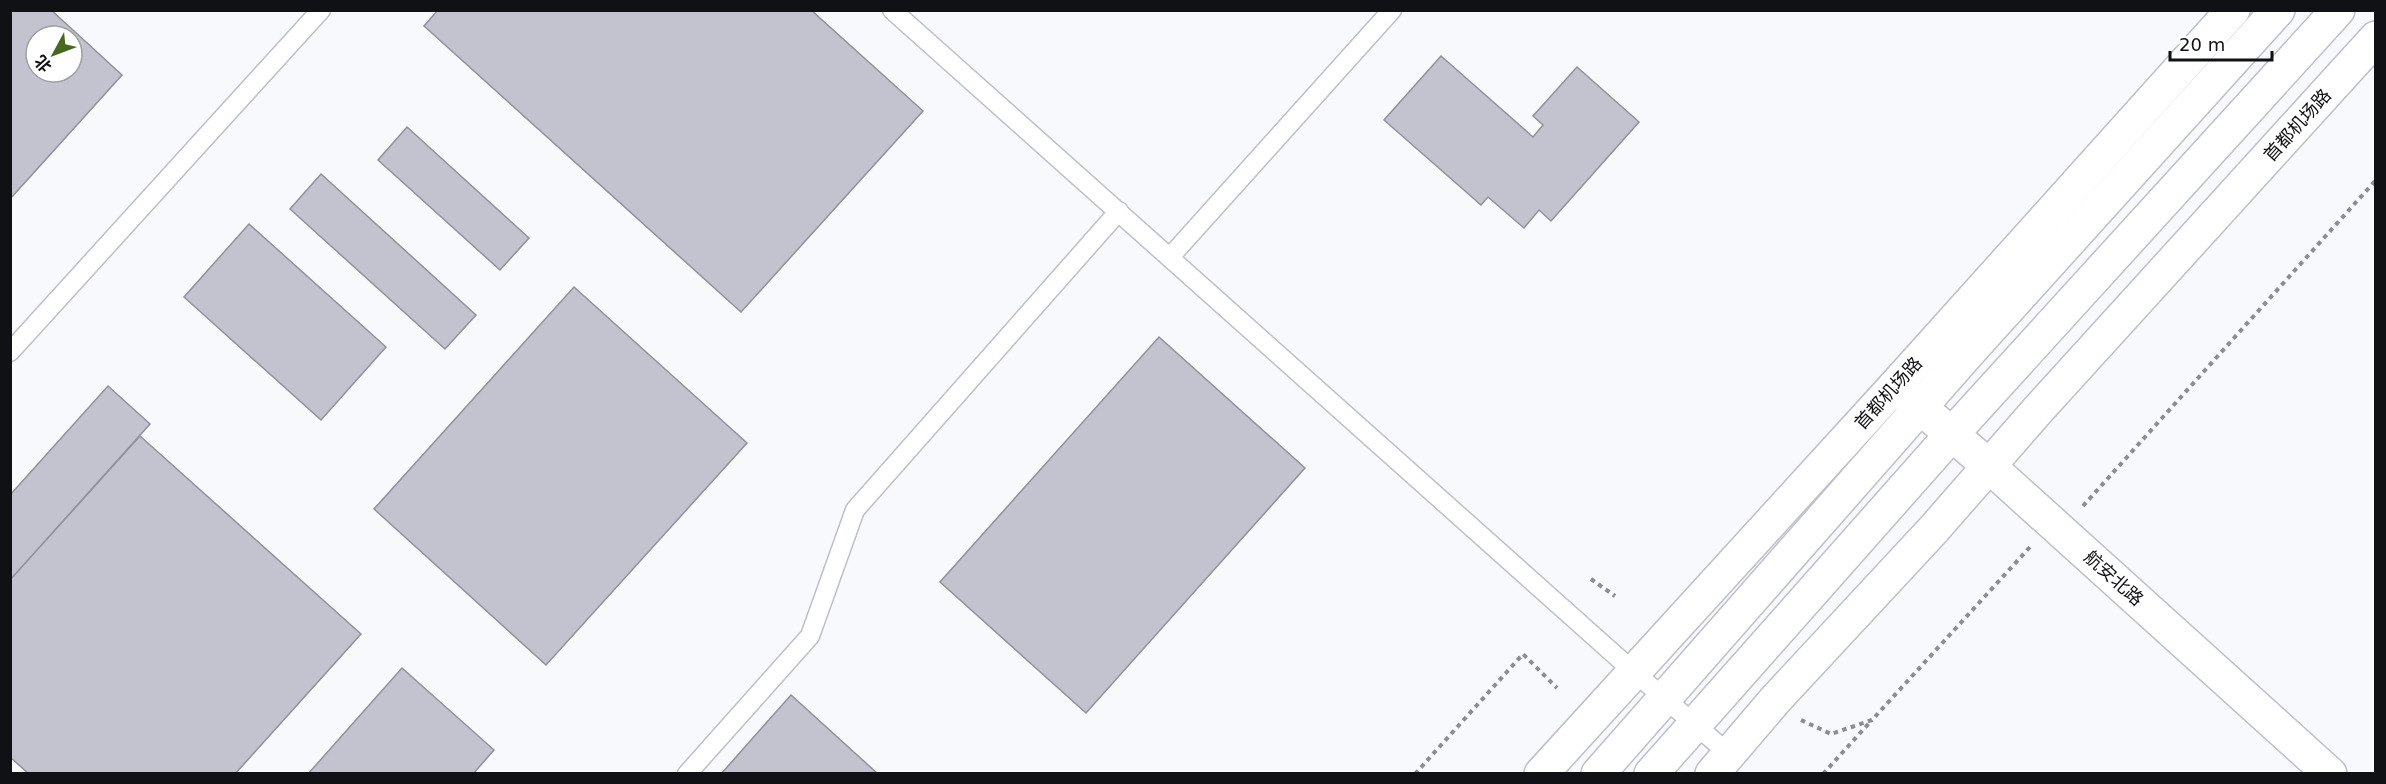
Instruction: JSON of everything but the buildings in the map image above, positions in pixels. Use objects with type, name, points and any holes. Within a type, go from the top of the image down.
[{"type":"street","name":"首都机场路","points":[[1541,774],[1895,386],[2233,10]]},
{"type":"street","name":"首都机场路","points":[[1598,774],[1921,406],[2278,10]]},
{"type":"street","points":[[1651,774],[1953,434],[2338,10]]},
{"type":"street","name":"首都机场路","points":[[1721,764],[1776,699],[1934,529],[2376,38]]},
{"type":"street","name":"航安北路","points":[[1895,386],[1989,466],[2330,774]]},
{"type":"lane","points":[[10,352],[321,10]]},
{"type":"lane","points":[[892,10],[1664,699],[1695,724],[1721,764]]},
{"type":"lane","points":[[1170,257],[1392,10]]},
{"type":"lane","points":[[687,774],[810,636],[855,510],[1119,212]]},
{"type":"path","points":[[1823,774],[2069,505],[2081,509],[2376,180]]},
{"type":"path","points":[[1591,579],[1615,596]]},
{"type":"path","points":[[1415,774],[1523,654],[1557,688]]},
{"type":"path","points":[[1795,718],[1831,734],[1872,720]]}]
